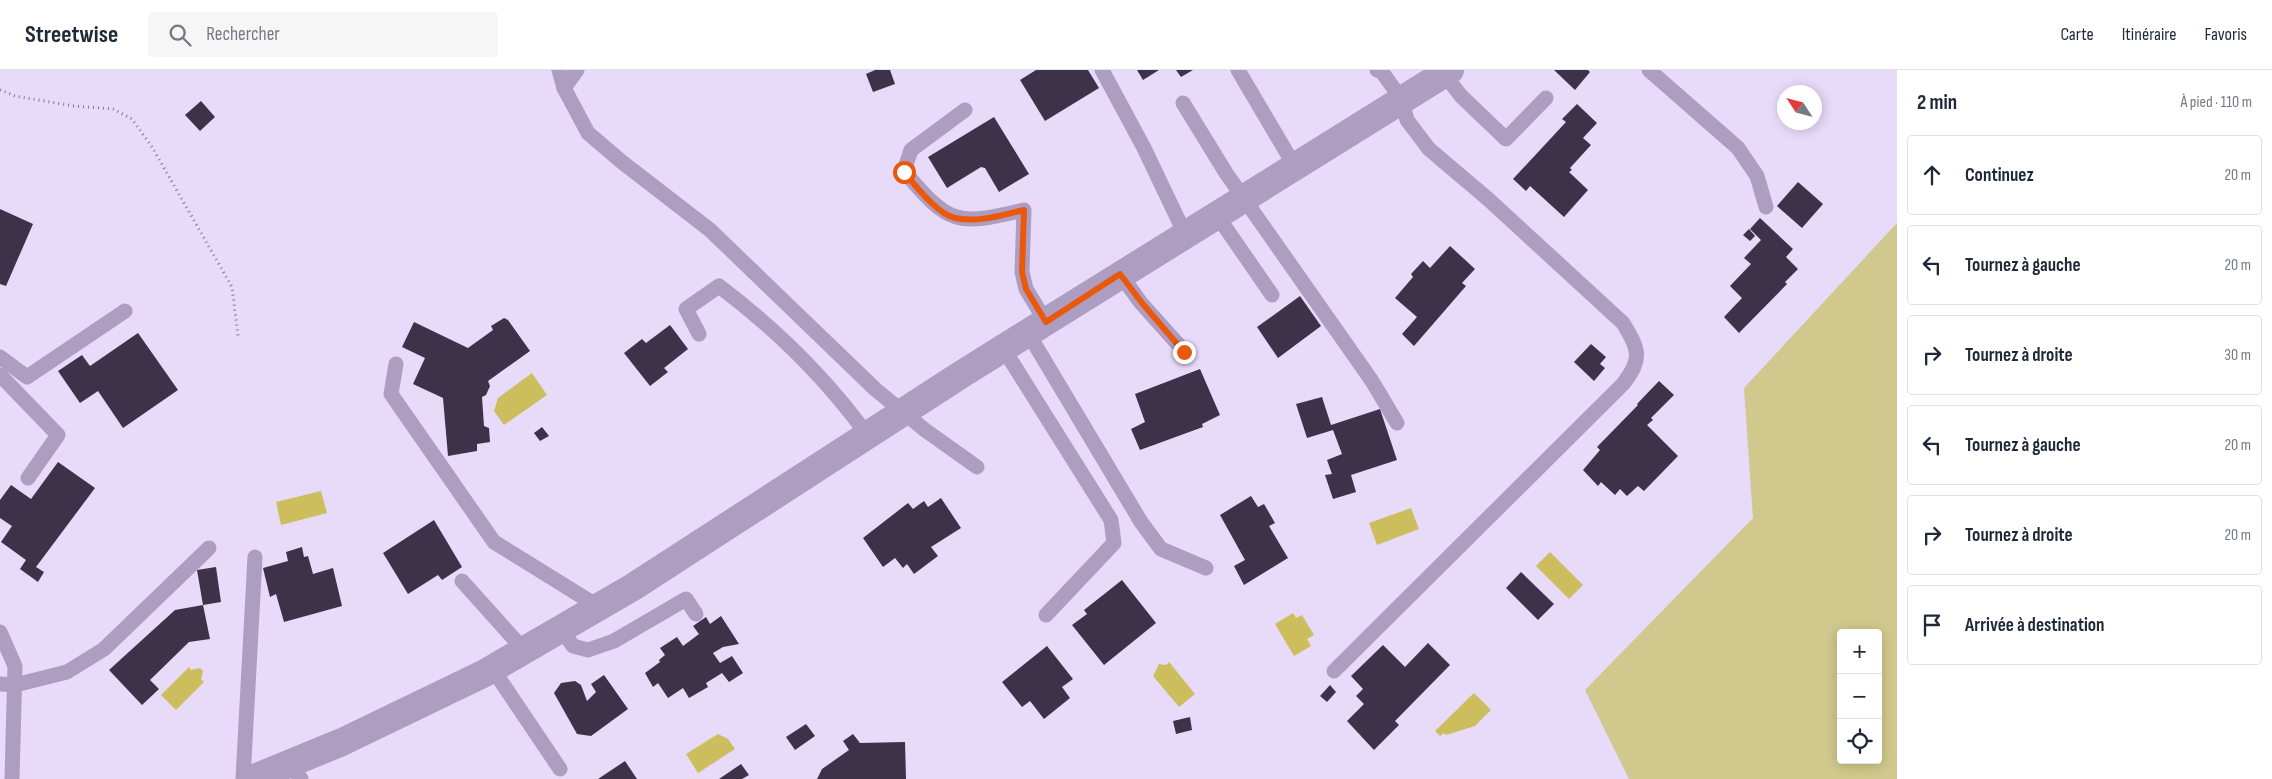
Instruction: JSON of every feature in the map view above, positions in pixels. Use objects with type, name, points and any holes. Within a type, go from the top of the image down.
[{"type":"street","points":[[252,779],[296,771],[342,742],[492,668],[633,587],[1003,348],[1294,165],[1447,72]]},
{"type":"lane","points":[[559,70],[564,88],[588,133],[622,162],[710,230],[855,371],[903,412],[978,466]]},
{"type":"lane","points":[[564,88],[577,70]]},
{"type":"lane","points":[[1102,70],[1144,148],[1186,234]]},
{"type":"lane","points":[[1238,70],[1294,165]]},
{"type":"lane","points":[[1649,70],[1738,148],[1757,176],[1766,207]]},
{"type":"lane","points":[[1334,671],[1623,384],[1636,367],[1636,344],[1623,323],[1488,199],[1429,149],[1407,120],[1402,100],[1380,71]]},
{"type":"lane","points":[[1447,72],[1461,96],[1506,139],[1546,98]]},
{"type":"lane","points":[[1183,103],[1226,173],[1245,196],[1372,380],[1397,423]]},
{"type":"lane","points":[[965,110],[911,150],[904,172],[928,200],[953,218],[984,219],[1024,210],[1022,272],[1037,327],[1141,522],[1161,549],[1206,568]]},
{"type":"lane","points":[[1216,214],[1272,294]]},
{"type":"lane","points":[[1120,274],[1184,352]]},
{"type":"lane","points":[[700,334],[686,310],[719,286],[750,310],[794,350],[841,399],[868,436]]},
{"type":"lane","points":[[0,357],[27,376],[124,311]]},
{"type":"lane","points":[[1003,348],[1111,520],[1114,543],[1046,615]]},
{"type":"lane","points":[[396,364],[391,394],[494,542],[599,607]]},
{"type":"lane","points":[[0,375],[58,435],[28,478]]},
{"type":"lane","points":[[8,685],[67,672],[104,648],[209,548]]},
{"type":"lane","points":[[243,779],[255,558]]},
{"type":"lane","points":[[462,581],[524,650]]},
{"type":"lane","points":[[561,629],[573,646],[588,650],[614,641],[686,599],[696,614]]},
{"type":"lane","points":[[0,632],[5,638],[15,666],[8,685],[12,779]]},
{"type":"lane","points":[[492,668],[560,769]]},
{"type":"path","points":[[0,90],[25,98],[113,109],[132,118],[152,146],[232,287],[238,336]]},
{"type":"shaded area","points":[[1897,223],[1897,779],[1629,779],[1585,690],[1753,518],[1744,388]]},
{"type":"shaded area","points":[[532,373],[547,395],[504,425],[494,411],[498,398]]},
{"type":"shaded area","points":[[321,491],[327,513],[281,525],[276,502]]},
{"type":"shaded area","points":[[1411,508],[1419,529],[1377,545],[1369,523]]},
{"type":"shaded area","points":[[1550,552],[1583,585],[1569,599],[1536,566]]},
{"type":"shaded area","points":[[1293,613],[1296,618],[1302,615],[1314,635],[1307,639],[1311,646],[1294,656],[1275,624]]},
{"type":"shaded area","points":[[1169,662],[1195,694],[1179,707],[1153,676],[1159,664],[1166,665]]},
{"type":"shaded area","points":[[189,667],[191,670],[200,668],[203,671],[201,679],[204,682],[176,710],[161,695]]},
{"type":"shaded area","points":[[1474,693],[1491,710],[1475,726],[1446,735],[1444,733],[1440,736],[1435,731]]},
{"type":"shaded area","points":[[718,734],[728,739],[735,749],[698,773],[686,754]]},
{"type":"building","points":[[875,70],[890,70],[895,84],[873,92],[866,74]]},
{"type":"building","points":[[1036,70],[1088,70],[1099,88],[1045,121],[1020,80]]},
{"type":"building","points":[[1137,70],[1159,70],[1143,80]]},
{"type":"building","points":[[1176,70],[1193,70],[1181,77]]},
{"type":"building","points":[[1554,70],[1588,70],[1590,72],[1575,90]]},
{"type":"building","points":[[201,101],[215,117],[200,131],[185,115]]},
{"type":"building","points":[[1577,104],[1597,123],[1583,138],[1591,145],[1570,168],[1572,170],[1569,172],[1588,190],[1564,217],[1530,186],[1526,191],[1513,179],[1566,122],[1562,119]]},
{"type":"building","points":[[994,117],[1029,174],[999,192],[985,168],[981,167],[947,188],[928,157]]},
{"type":"building","points":[[1798,182],[1823,204],[1802,228],[1777,206]]},
{"type":"building","points":[[0,209],[33,224],[6,286],[0,284]]},
{"type":"building","points":[[1760,218],[1793,249],[1786,257],[1798,269],[1785,282],[1787,284],[1739,333],[1724,317],[1742,298],[1730,286],[1751,264],[1744,258],[1761,240],[1750,229]]},
{"type":"building","points":[[1749,229],[1755,236],[1750,241],[1743,235]]},
{"type":"building","points":[[1450,246],[1475,269],[1462,283],[1466,286],[1414,346],[1402,334],[1417,317],[1395,298],[1413,277],[1411,274],[1423,261],[1430,268]]},
{"type":"building","points":[[1300,296],[1321,326],[1278,358],[1257,327]]},
{"type":"building","points":[[504,318],[508,320],[530,351],[488,381],[490,386],[486,395],[482,397],[484,426],[489,428],[490,442],[477,444],[477,451],[448,456],[443,398],[413,384],[425,358],[402,347],[414,322],[468,348],[493,330],[491,326]]},
{"type":"building","points":[[670,325],[688,349],[664,368],[668,372],[650,386],[624,353],[642,339],[646,343]]},
{"type":"building","points":[[138,333],[178,390],[123,428],[98,391],[80,403],[58,371],[82,355],[90,366]]},
{"type":"building","points":[[1591,344],[1606,357],[1600,364],[1605,368],[1594,381],[1574,362]]},
{"type":"building","points":[[1200,369],[1220,415],[1202,424],[1203,427],[1140,450],[1131,429],[1145,422],[1135,394]]},
{"type":"building","points":[[1659,381],[1674,395],[1651,418],[1653,420],[1647,425],[1678,456],[1644,491],[1638,486],[1627,496],[1620,489],[1615,495],[1601,482],[1598,486],[1583,470],[1600,450],[1597,447]]},
{"type":"building","points":[[1322,397],[1331,425],[1380,409],[1397,460],[1351,475],[1356,492],[1333,499],[1325,475],[1332,474],[1327,460],[1342,454],[1333,430],[1307,438],[1296,404]]},
{"type":"building","points":[[542,427],[549,436],[540,441],[534,433]]},
{"type":"building","points":[[58,462],[95,488],[36,567],[44,572],[38,582],[20,569],[26,560],[1,542],[12,526],[0,518],[0,500],[11,485],[31,499]]},
{"type":"building","points":[[1251,496],[1258,507],[1264,504],[1275,523],[1269,526],[1288,558],[1244,585],[1234,566],[1245,560],[1220,515]]},
{"type":"building","points":[[941,498],[961,528],[931,547],[938,556],[914,574],[907,564],[903,568],[895,558],[883,567],[863,538],[908,503],[913,509],[924,501],[928,507]]},
{"type":"building","points":[[434,520],[462,567],[442,580],[438,575],[408,594],[383,553]]},
{"type":"building","points":[[302,547],[304,557],[308,556],[313,574],[333,568],[342,606],[284,622],[276,594],[270,597],[263,568],[288,561],[286,552]]},
{"type":"building","points":[[216,567],[221,602],[203,605],[197,570]]},
{"type":"building","points":[[1521,572],[1554,604],[1538,620],[1506,588]]},
{"type":"building","points":[[1122,580],[1156,623],[1104,665],[1072,625],[1087,614],[1084,610]]},
{"type":"building","points":[[203,605],[210,639],[189,642],[150,680],[159,689],[142,705],[109,670],[175,610]]},
{"type":"building","points":[[721,616],[739,644],[723,647],[713,653],[720,663],[732,656],[743,673],[729,682],[722,673],[706,683],[708,687],[689,698],[683,688],[668,698],[658,683],[653,687],[645,673],[660,662],[659,660],[665,655],[660,648],[677,637],[683,646],[699,634],[693,626],[706,617],[710,624]]},
{"type":"building","points":[[1428,643],[1450,665],[1395,721],[1399,725],[1374,750],[1347,721],[1364,704],[1356,696],[1363,689],[1351,676],[1383,645],[1405,667]]},
{"type":"building","points":[[1047,646],[1073,679],[1062,687],[1070,698],[1044,719],[1030,701],[1022,707],[1002,682]]},
{"type":"building","points":[[604,675],[628,709],[591,736],[577,734],[554,693],[561,683],[575,681],[581,685],[587,701],[596,692],[591,684]]},
{"type":"building","points":[[1330,685],[1336,692],[1327,702],[1320,696]]},
{"type":"building","points":[[1190,717],[1192,730],[1176,734],[1173,721]]},
{"type":"building","points":[[806,724],[815,736],[795,750],[786,737]]},
{"type":"building","points":[[853,734],[860,743],[905,742],[906,779],[817,779],[822,769],[849,750],[843,741]]},
{"type":"building","points":[[625,761],[637,779],[598,779]]},
{"type":"building","points":[[741,764],[749,775],[742,779],[719,779]]},
{"type":"route","points":[[904,172],[928,200],[953,218],[984,219],[1024,210],[1022,272],[1026,289],[1046,322],[1120,274],[1184,352]]}]
